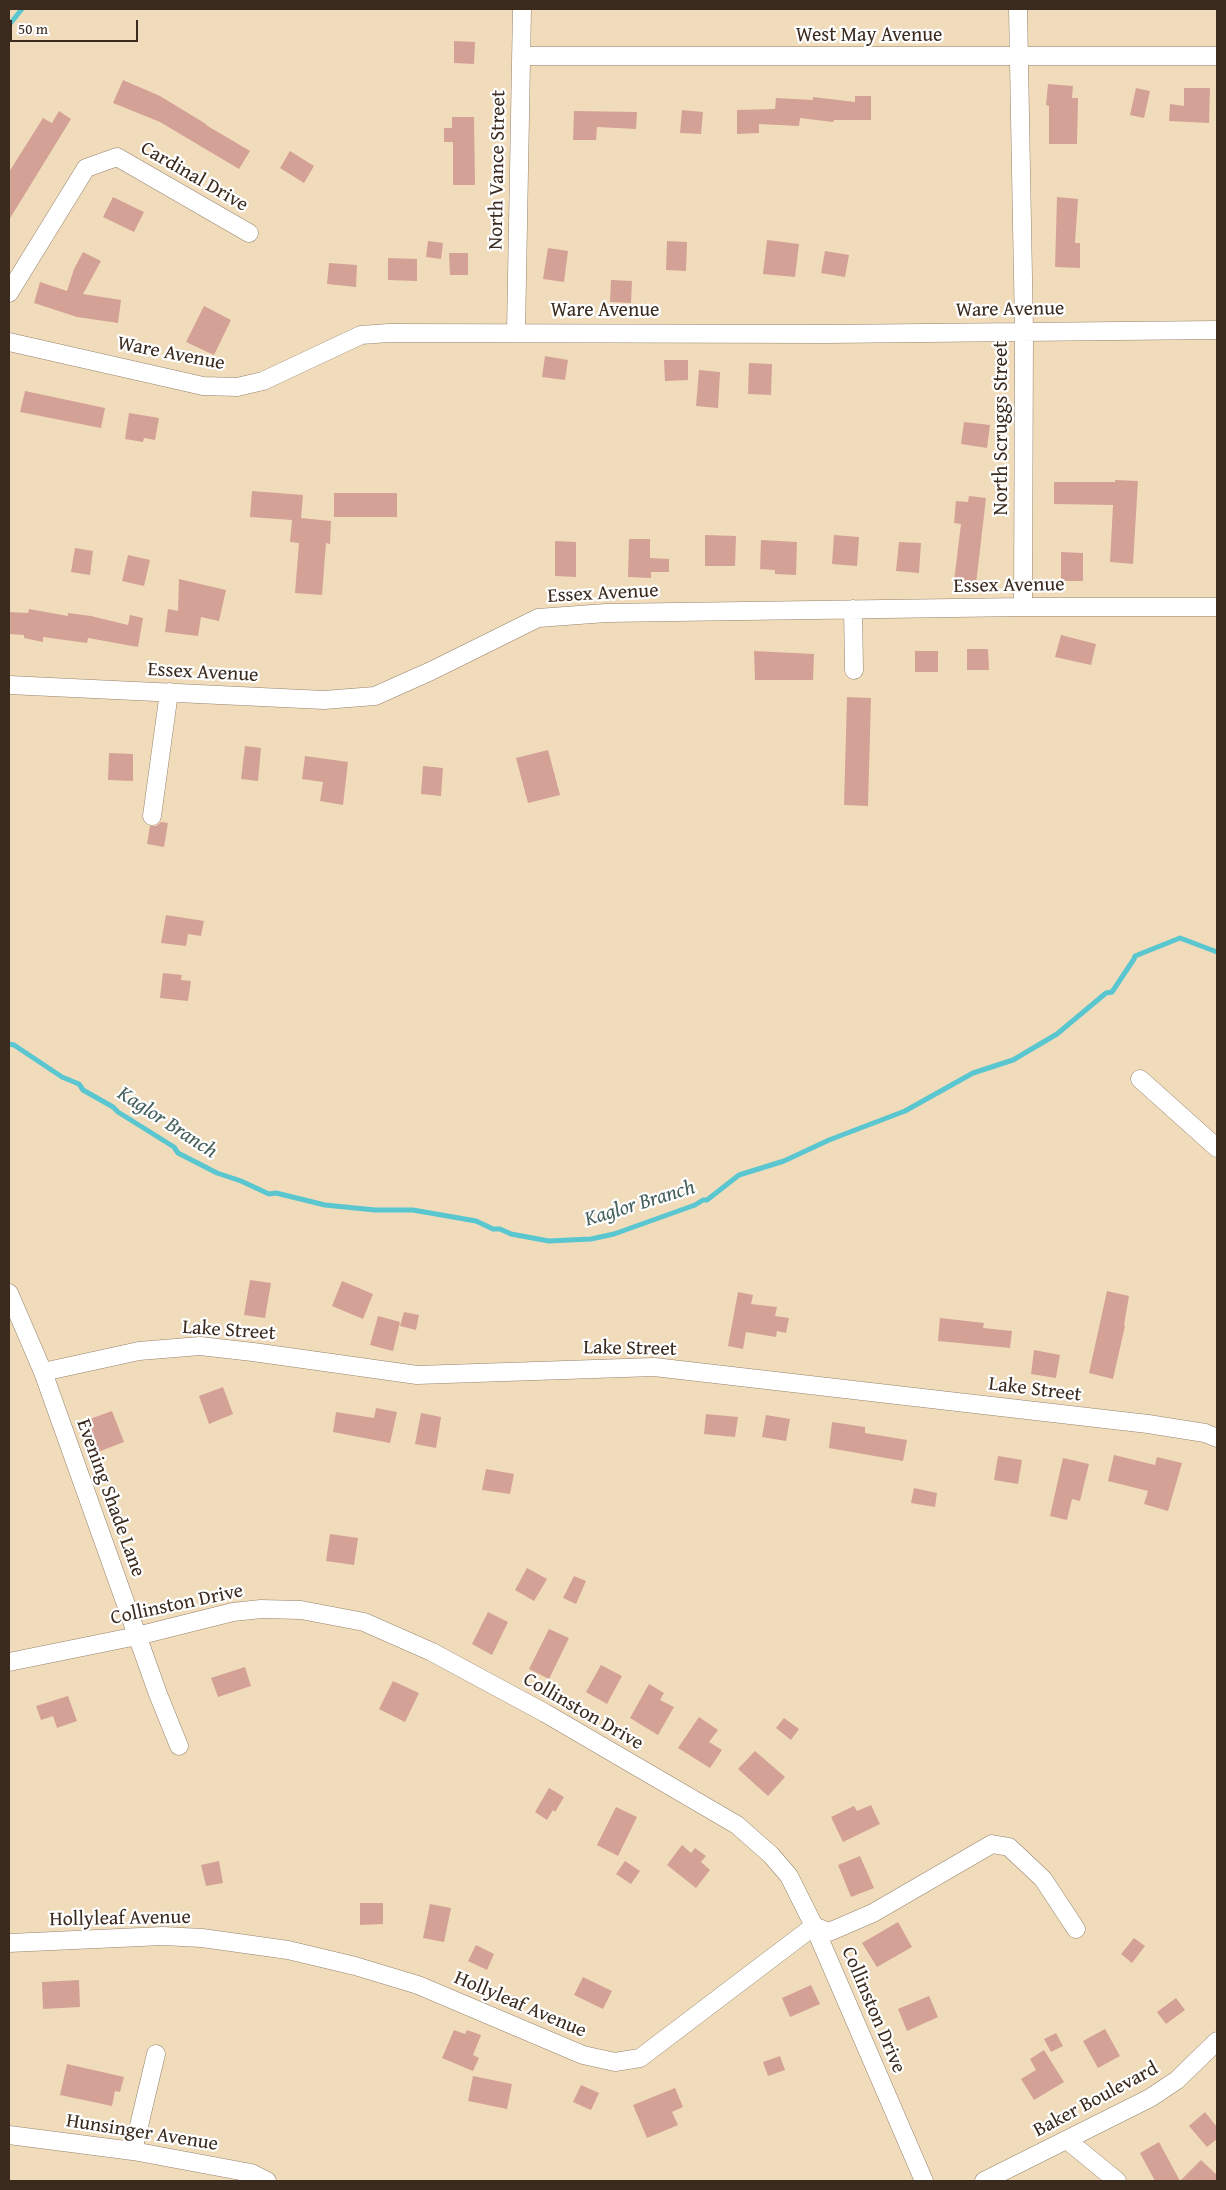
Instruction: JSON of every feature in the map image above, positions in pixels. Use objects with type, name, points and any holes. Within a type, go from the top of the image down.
[{"type":"street","name":"North Vance Street","points":[[516,332],[522,9]]},
{"type":"street","name":"North Scruggs Street","points":[[1018,9],[1024,331],[1023,607]]},
{"type":"street","name":"West May Avenue","points":[[521,56],[1217,56]]},
{"type":"street","name":"Cardinal Drive","points":[[9,293],[86,168],[117,157],[249,233]]},
{"type":"street","name":"Ware Avenue","points":[[9,342],[204,386],[237,387],[264,381],[361,335],[390,333],[826,334],[1217,330]]},
{"type":"street","name":"Essex Avenue","points":[[9,686],[324,700],[375,696],[431,671],[538,618],[606,613],[1217,606]]},
{"type":"street","points":[[853,609],[854,670]]},
{"type":"street","points":[[152,816],[169,692]]},
{"type":"street","points":[[1140,1079],[1217,1148]]},
{"type":"street","name":"Evening Shade Lane","points":[[9,1293],[43,1372],[137,1636],[179,1746]]},
{"type":"street","name":"Lake Street","points":[[43,1372],[139,1351],[200,1346],[418,1376],[654,1367],[1148,1424],[1205,1433],[1217,1438]]},
{"type":"street","name":"Collinston Drive","points":[[9,1662],[137,1636],[233,1612],[301,1610],[364,1622],[432,1652],[536,1708],[737,1825],[771,1855],[789,1876],[814,1926],[924,2181]]},
{"type":"street","points":[[814,1926],[829,1932],[873,1913],[992,1844],[1009,1847],[1043,1879],[1076,1929]]},
{"type":"street","name":"Hollyleaf Avenue","points":[[9,1943],[163,1936],[202,1938],[288,1950],[355,1966],[418,1985],[582,2055],[615,2062],[640,2058],[814,1926]]},
{"type":"street","name":"Baker Boulevard","points":[[984,2181],[1150,2098],[1177,2080],[1217,2041]]},
{"type":"street","points":[[133,2151],[156,2054]]},
{"type":"street","name":"Hunsinger Avenue","points":[[9,2135],[133,2151],[251,2173],[267,2181]]},
{"type":"street","points":[[1067,2140],[1117,2181]]},
{"type":"building","points":[[454,41],[475,42],[474,64],[454,63]]},
{"type":"building","points":[[123,80],[160,96],[250,151],[239,169],[160,122],[113,103]]},
{"type":"building","points":[[1048,84],[1073,86],[1072,98],[1078,98],[1077,144],[1049,144],[1049,106],[1046,105]]},
{"type":"building","points":[[1136,88],[1150,91],[1144,118],[1130,115]]},
{"type":"building","points":[[1184,88],[1210,88],[1209,123],[1169,121],[1170,104],[1184,106]]},
{"type":"building","points":[[855,96],[871,96],[871,120],[834,120],[833,122],[800,118],[799,126],[759,124],[759,133],[737,134],[737,110],[775,109],[776,98],[813,100],[813,97],[855,102]]},
{"type":"building","points":[[682,110],[703,112],[701,134],[680,133]]},
{"type":"building","points":[[59,111],[71,119],[9,220],[9,172],[43,118],[52,123]]},
{"type":"building","points":[[574,111],[637,112],[636,129],[597,127],[596,140],[573,140]]},
{"type":"building","points":[[452,117],[474,117],[475,185],[453,185],[453,142],[444,142],[444,128],[452,128]]},
{"type":"building","points":[[290,151],[314,166],[304,183],[280,168]]},
{"type":"building","points":[[113,197],[144,212],[134,232],[103,217]]},
{"type":"building","points":[[1057,197],[1078,199],[1075,243],[1080,243],[1080,268],[1055,267]]},
{"type":"building","points":[[767,240],[799,244],[795,277],[763,274]]},
{"type":"building","points":[[428,241],[443,243],[441,259],[426,257]]},
{"type":"building","points":[[667,241],[687,242],[686,271],[666,270]]},
{"type":"building","points":[[548,248],[568,251],[564,282],[543,279]]},
{"type":"building","points":[[825,251],[849,255],[845,277],[821,273]]},
{"type":"building","points":[[83,252],[101,261],[83,294],[121,300],[118,323],[77,317],[34,303],[40,282],[67,291],[74,269]]},
{"type":"building","points":[[449,253],[468,253],[468,275],[450,275]]},
{"type":"building","points":[[388,258],[417,259],[417,281],[388,280]]},
{"type":"building","points":[[329,263],[357,265],[356,287],[327,284]]},
{"type":"building","points":[[611,280],[632,281],[631,303],[610,302]]},
{"type":"building","points":[[204,306],[231,320],[214,355],[186,342]]},
{"type":"building","points":[[545,356],[568,360],[565,380],[542,377]]},
{"type":"building","points":[[664,360],[688,360],[688,380],[665,381]]},
{"type":"building","points":[[749,363],[772,364],[771,395],[748,394]]},
{"type":"building","points":[[699,370],[720,372],[718,408],[696,406]]},
{"type":"building","points":[[25,391],[105,408],[101,428],[20,412]]},
{"type":"building","points":[[129,413],[159,418],[155,440],[144,438],[143,442],[125,439]]},
{"type":"building","points":[[964,422],[990,425],[987,448],[961,444]]},
{"type":"building","points":[[1115,480],[1138,481],[1133,564],[1110,562],[1113,505],[1054,504],[1054,482],[1115,482]]},
{"type":"building","points":[[252,491],[303,495],[301,518],[331,521],[330,544],[326,543],[322,595],[295,593],[299,543],[290,542],[292,520],[250,517]]},
{"type":"building","points":[[334,493],[397,493],[397,517],[334,517]]},
{"type":"building","points":[[969,496],[986,498],[976,584],[954,581],[961,524],[954,523],[956,501],[968,502]]},
{"type":"building","points":[[705,535],[736,536],[735,566],[705,566]]},
{"type":"building","points":[[834,535],[859,537],[857,566],[832,564]]},
{"type":"building","points":[[629,539],[650,539],[650,558],[669,559],[669,572],[651,572],[651,578],[628,577]]},
{"type":"building","points":[[761,540],[797,542],[796,575],[775,574],[775,570],[760,569]]},
{"type":"building","points":[[555,541],[576,542],[576,577],[555,576]]},
{"type":"building","points":[[899,542],[921,543],[919,573],[896,571]]},
{"type":"building","points":[[75,548],[93,551],[90,575],[71,572]]},
{"type":"building","points":[[1061,552],[1083,553],[1083,581],[1061,581]]},
{"type":"building","points":[[128,555],[150,560],[144,586],[122,581]]},
{"type":"building","points":[[179,579],[226,590],[219,621],[201,617],[198,636],[165,632],[168,609],[178,611]]},
{"type":"building","points":[[29,609],[68,616],[68,613],[91,616],[128,625],[130,615],[143,618],[138,647],[88,638],[87,643],[43,637],[43,642],[24,638],[24,635],[9,634],[9,612],[28,613]]},
{"type":"building","points":[[1061,635],[1096,644],[1091,665],[1055,657]]},
{"type":"building","points":[[967,649],[988,649],[989,670],[967,670]]},
{"type":"building","points":[[754,651],[814,654],[813,680],[755,680]]},
{"type":"building","points":[[915,651],[938,651],[938,672],[915,672]]},
{"type":"building","points":[[847,697],[871,698],[868,806],[844,805]]},
{"type":"building","points":[[245,746],[261,748],[258,781],[241,779]]},
{"type":"building","points":[[548,750],[560,795],[528,803],[516,758]]},
{"type":"building","points":[[109,753],[133,754],[133,781],[108,780]]},
{"type":"building","points":[[305,756],[348,762],[343,805],[320,801],[323,782],[302,779]]},
{"type":"building","points":[[423,766],[443,768],[441,796],[421,794]]},
{"type":"building","points":[[161,822],[168,823],[164,847],[147,844],[150,826],[156,826]]},
{"type":"building","points":[[166,915],[204,921],[201,936],[188,934],[186,946],[161,943]]},
{"type":"building","points":[[163,973],[182,975],[181,980],[191,981],[188,1001],[160,998]]},
{"type":"building","points":[[250,1280],[271,1283],[265,1318],[244,1315]]},
{"type":"building","points":[[342,1281],[373,1294],[363,1319],[332,1306]]},
{"type":"building","points":[[1107,1291],[1129,1296],[1125,1326],[1113,1379],[1089,1373]]},
{"type":"building","points":[[738,1292],[753,1295],[751,1304],[777,1307],[775,1316],[789,1318],[786,1333],[777,1331],[776,1337],[746,1332],[743,1349],[728,1346]]},
{"type":"building","points":[[404,1312],[419,1315],[416,1330],[400,1326]]},
{"type":"building","points":[[378,1316],[400,1322],[393,1351],[370,1345]]},
{"type":"building","points":[[940,1318],[984,1323],[983,1328],[1012,1331],[1010,1348],[938,1341]]},
{"type":"building","points":[[1034,1350],[1060,1355],[1056,1378],[1031,1374]]},
{"type":"building","points":[[223,1387],[233,1414],[209,1424],[199,1396]]},
{"type":"building","points":[[376,1408],[397,1412],[390,1443],[333,1432],[336,1412],[374,1418]]},
{"type":"building","points":[[112,1411],[124,1442],[98,1452],[87,1420]]},
{"type":"building","points":[[421,1413],[441,1417],[436,1448],[415,1444]]},
{"type":"building","points":[[706,1414],[738,1417],[735,1437],[704,1434]]},
{"type":"building","points":[[766,1415],[790,1419],[786,1441],[762,1437]]},
{"type":"building","points":[[832,1422],[865,1427],[865,1433],[907,1440],[903,1461],[829,1448]]},
{"type":"building","points":[[1114,1455],[1155,1465],[1157,1457],[1182,1463],[1168,1511],[1144,1504],[1148,1491],[1108,1481]]},
{"type":"building","points":[[998,1456],[1022,1460],[1018,1484],[994,1480]]},
{"type":"building","points":[[1063,1458],[1089,1464],[1080,1501],[1072,1499],[1067,1520],[1050,1516]]},
{"type":"building","points":[[486,1469],[514,1474],[510,1494],[482,1490]]},
{"type":"building","points":[[914,1488],[937,1493],[935,1507],[911,1503]]},
{"type":"building","points":[[330,1534],[358,1538],[354,1565],[326,1561]]},
{"type":"building","points":[[527,1568],[547,1579],[534,1601],[515,1590]]},
{"type":"building","points":[[574,1576],[586,1581],[576,1604],[563,1598]]},
{"type":"building","points":[[488,1612],[508,1622],[492,1655],[472,1644]]},
{"type":"building","points":[[549,1629],[569,1638],[549,1679],[529,1669]]},
{"type":"building","points":[[601,1665],[622,1676],[607,1704],[586,1692]]},
{"type":"building","points":[[245,1667],[251,1686],[218,1697],[211,1678]]},
{"type":"building","points":[[393,1681],[419,1693],[405,1722],[379,1709]]},
{"type":"building","points":[[649,1684],[664,1693],[660,1700],[674,1707],[658,1735],[630,1718]]},
{"type":"building","points":[[68,1696],[77,1721],[57,1728],[53,1716],[41,1720],[36,1706]]},
{"type":"building","points":[[699,1717],[718,1730],[709,1742],[722,1750],[710,1768],[678,1748]]},
{"type":"building","points":[[784,1718],[799,1729],[791,1740],[776,1728]]},
{"type":"building","points":[[755,1751],[785,1777],[768,1796],[738,1769]]},
{"type":"building","points":[[549,1788],[564,1797],[555,1812],[553,1810],[547,1820],[535,1812]]},
{"type":"building","points":[[871,1805],[880,1824],[843,1842],[831,1817],[854,1806],[857,1811]]},
{"type":"building","points":[[616,1807],[637,1817],[618,1856],[597,1845]]},
{"type":"building","points":[[682,1845],[691,1853],[695,1848],[706,1856],[701,1862],[710,1870],[696,1888],[667,1865]]},
{"type":"building","points":[[860,1856],[874,1888],[851,1897],[838,1865]]},
{"type":"building","points":[[219,1861],[223,1883],[206,1886],[201,1865]]},
{"type":"building","points":[[625,1861],[640,1871],[631,1884],[616,1874]]},
{"type":"building","points":[[360,1903],[383,1903],[383,1924],[360,1925]]},
{"type":"building","points":[[430,1904],[451,1908],[444,1942],[423,1938]]},
{"type":"building","points":[[898,1922],[912,1947],[877,1967],[862,1943]]},
{"type":"building","points":[[1134,1938],[1145,1946],[1132,1963],[1121,1954]]},
{"type":"building","points":[[476,1945],[494,1954],[487,1970],[468,1961]]},
{"type":"building","points":[[583,1977],[612,1991],[603,2009],[574,1995]]},
{"type":"building","points":[[79,1980],[80,2007],[43,2009],[42,1982]]},
{"type":"building","points":[[811,1985],[820,2004],[790,2017],[782,1998]]},
{"type":"building","points":[[929,1996],[938,2017],[907,2031],[898,2009]]},
{"type":"building","points":[[1176,1998],[1185,2010],[1166,2024],[1157,2012]]},
{"type":"building","points":[[1105,2029],[1120,2056],[1098,2068],[1083,2041]]},
{"type":"building","points":[[454,2030],[465,2034],[467,2030],[481,2035],[473,2055],[479,2058],[473,2071],[442,2058]]},
{"type":"building","points":[[1056,2033],[1063,2046],[1051,2052],[1044,2039]]},
{"type":"building","points":[[1044,2050],[1064,2082],[1034,2100],[1021,2079],[1036,2070],[1030,2059]]},
{"type":"building","points":[[780,2056],[785,2070],[768,2076],[763,2062]]},
{"type":"building","points":[[67,2064],[124,2077],[120,2092],[115,2091],[112,2106],[60,2095]]},
{"type":"building","points":[[473,2076],[512,2084],[507,2109],[468,2101]]},
{"type":"building","points":[[581,2085],[599,2093],[591,2110],[573,2102]]},
{"type":"building","points":[[675,2088],[683,2107],[672,2112],[678,2125],[647,2138],[633,2105]]},
{"type":"building","points":[[1205,2112],[1217,2127],[1217,2139],[1207,2147],[1189,2126]]},
{"type":"building","points":[[1159,2142],[1180,2181],[1155,2181],[1140,2153]]},
{"type":"building","points":[[1201,2160],[1217,2175],[1217,2181],[1180,2181]]},
{"type":"waterway","points":[[9,25],[22,9]]},
{"type":"waterway","name":"Kaglor Branch","points":[[9,1044],[14,1045],[62,1077],[79,1084],[83,1090],[113,1107],[174,1147],[178,1153],[217,1173],[241,1181],[269,1194],[276,1193],[325,1205],[375,1210],[413,1210],[476,1221],[493,1229],[500,1229],[511,1234],[549,1241],[591,1239],[614,1234],[707,1200],[739,1175],[784,1161],[829,1140],[905,1111],[973,1073],[1013,1060],[1057,1034],[1106,993],[1112,992],[1135,956],[1180,938],[1217,952]]}]
